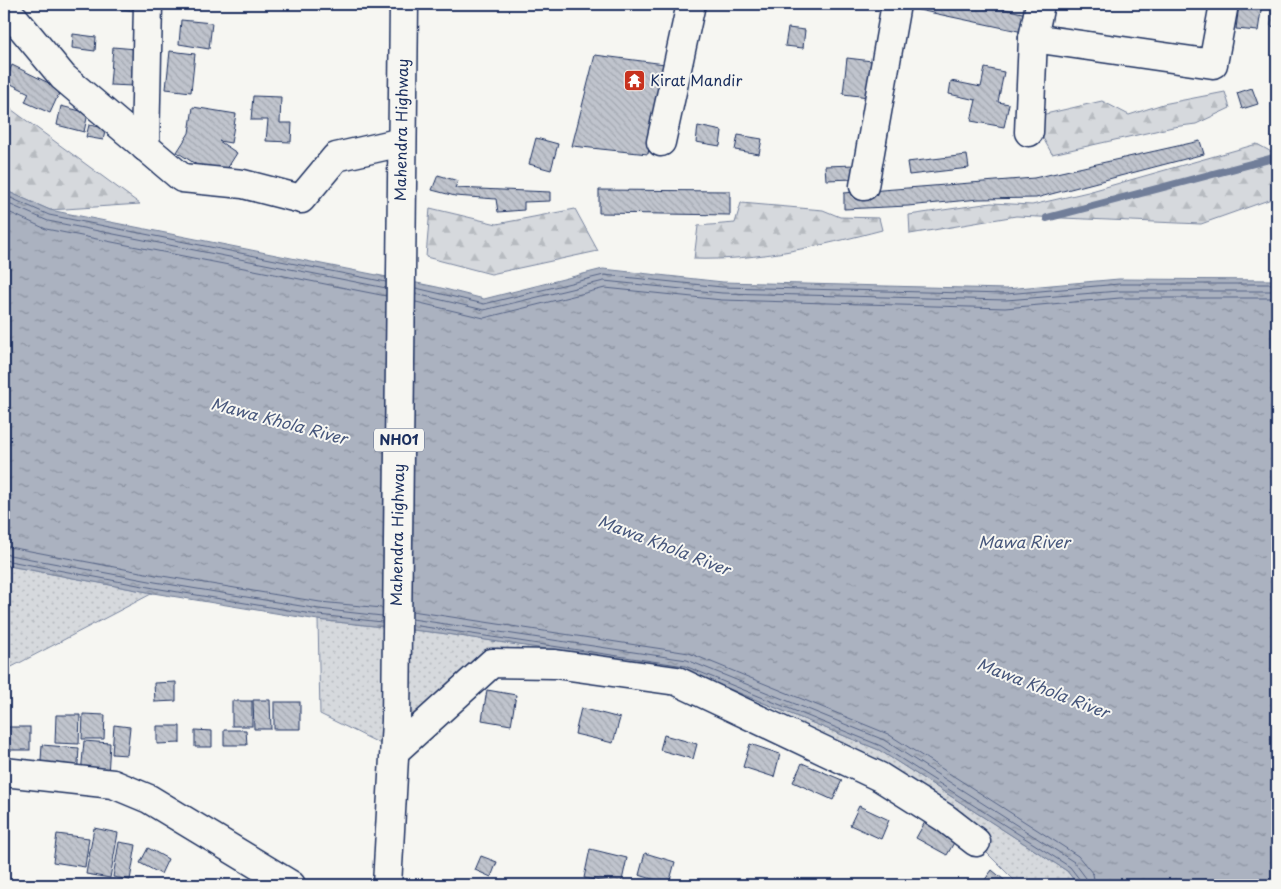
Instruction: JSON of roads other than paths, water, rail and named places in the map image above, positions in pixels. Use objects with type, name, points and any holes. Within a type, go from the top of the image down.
[{"type":"main road","points":[[145,147],[148,4]]},
{"type":"main road","name":"Mahendra Highway","points":[[387,885],[396,721],[404,4]]},
{"type":"main road","points":[[661,142],[691,4]]},
{"type":"main road","points":[[864,186],[896,4]]},
{"type":"main road","points":[[1029,132],[1033,38],[1040,4]]},
{"type":"main road","points":[[1033,38],[1213,64],[1224,4]]},
{"type":"main road","points":[[4,13],[14,18],[63,77],[182,178],[243,184],[301,199],[336,157],[402,150]]},
{"type":"main road","points":[[395,751],[492,663],[555,664],[678,681],[880,777],[944,818],[976,842]]},
{"type":"main road","points":[[4,772],[113,784],[149,799],[291,885]]},
{"type":"water","name":"Mawa River","points":[[4,190],[50,210],[437,287],[484,299],[603,269],[723,282],[1006,289],[1119,279],[1277,280],[1277,885],[1078,885],[1067,871],[879,750],[683,670],[440,633],[318,620],[153,593],[4,565]]},
{"type":"waterway","points":[[1047,218],[1277,157]]},
{"type":"place","name":"Kirat Mandir","points":[[634,81]]},
{"type":"water label","name":"Mawa Khola River","points":[[279,421]]},
{"type":"water label","name":"Mawa Khola River","points":[[664,545]]},
{"type":"water label","name":"Mawa Khola River","points":[[1043,688]]}]
